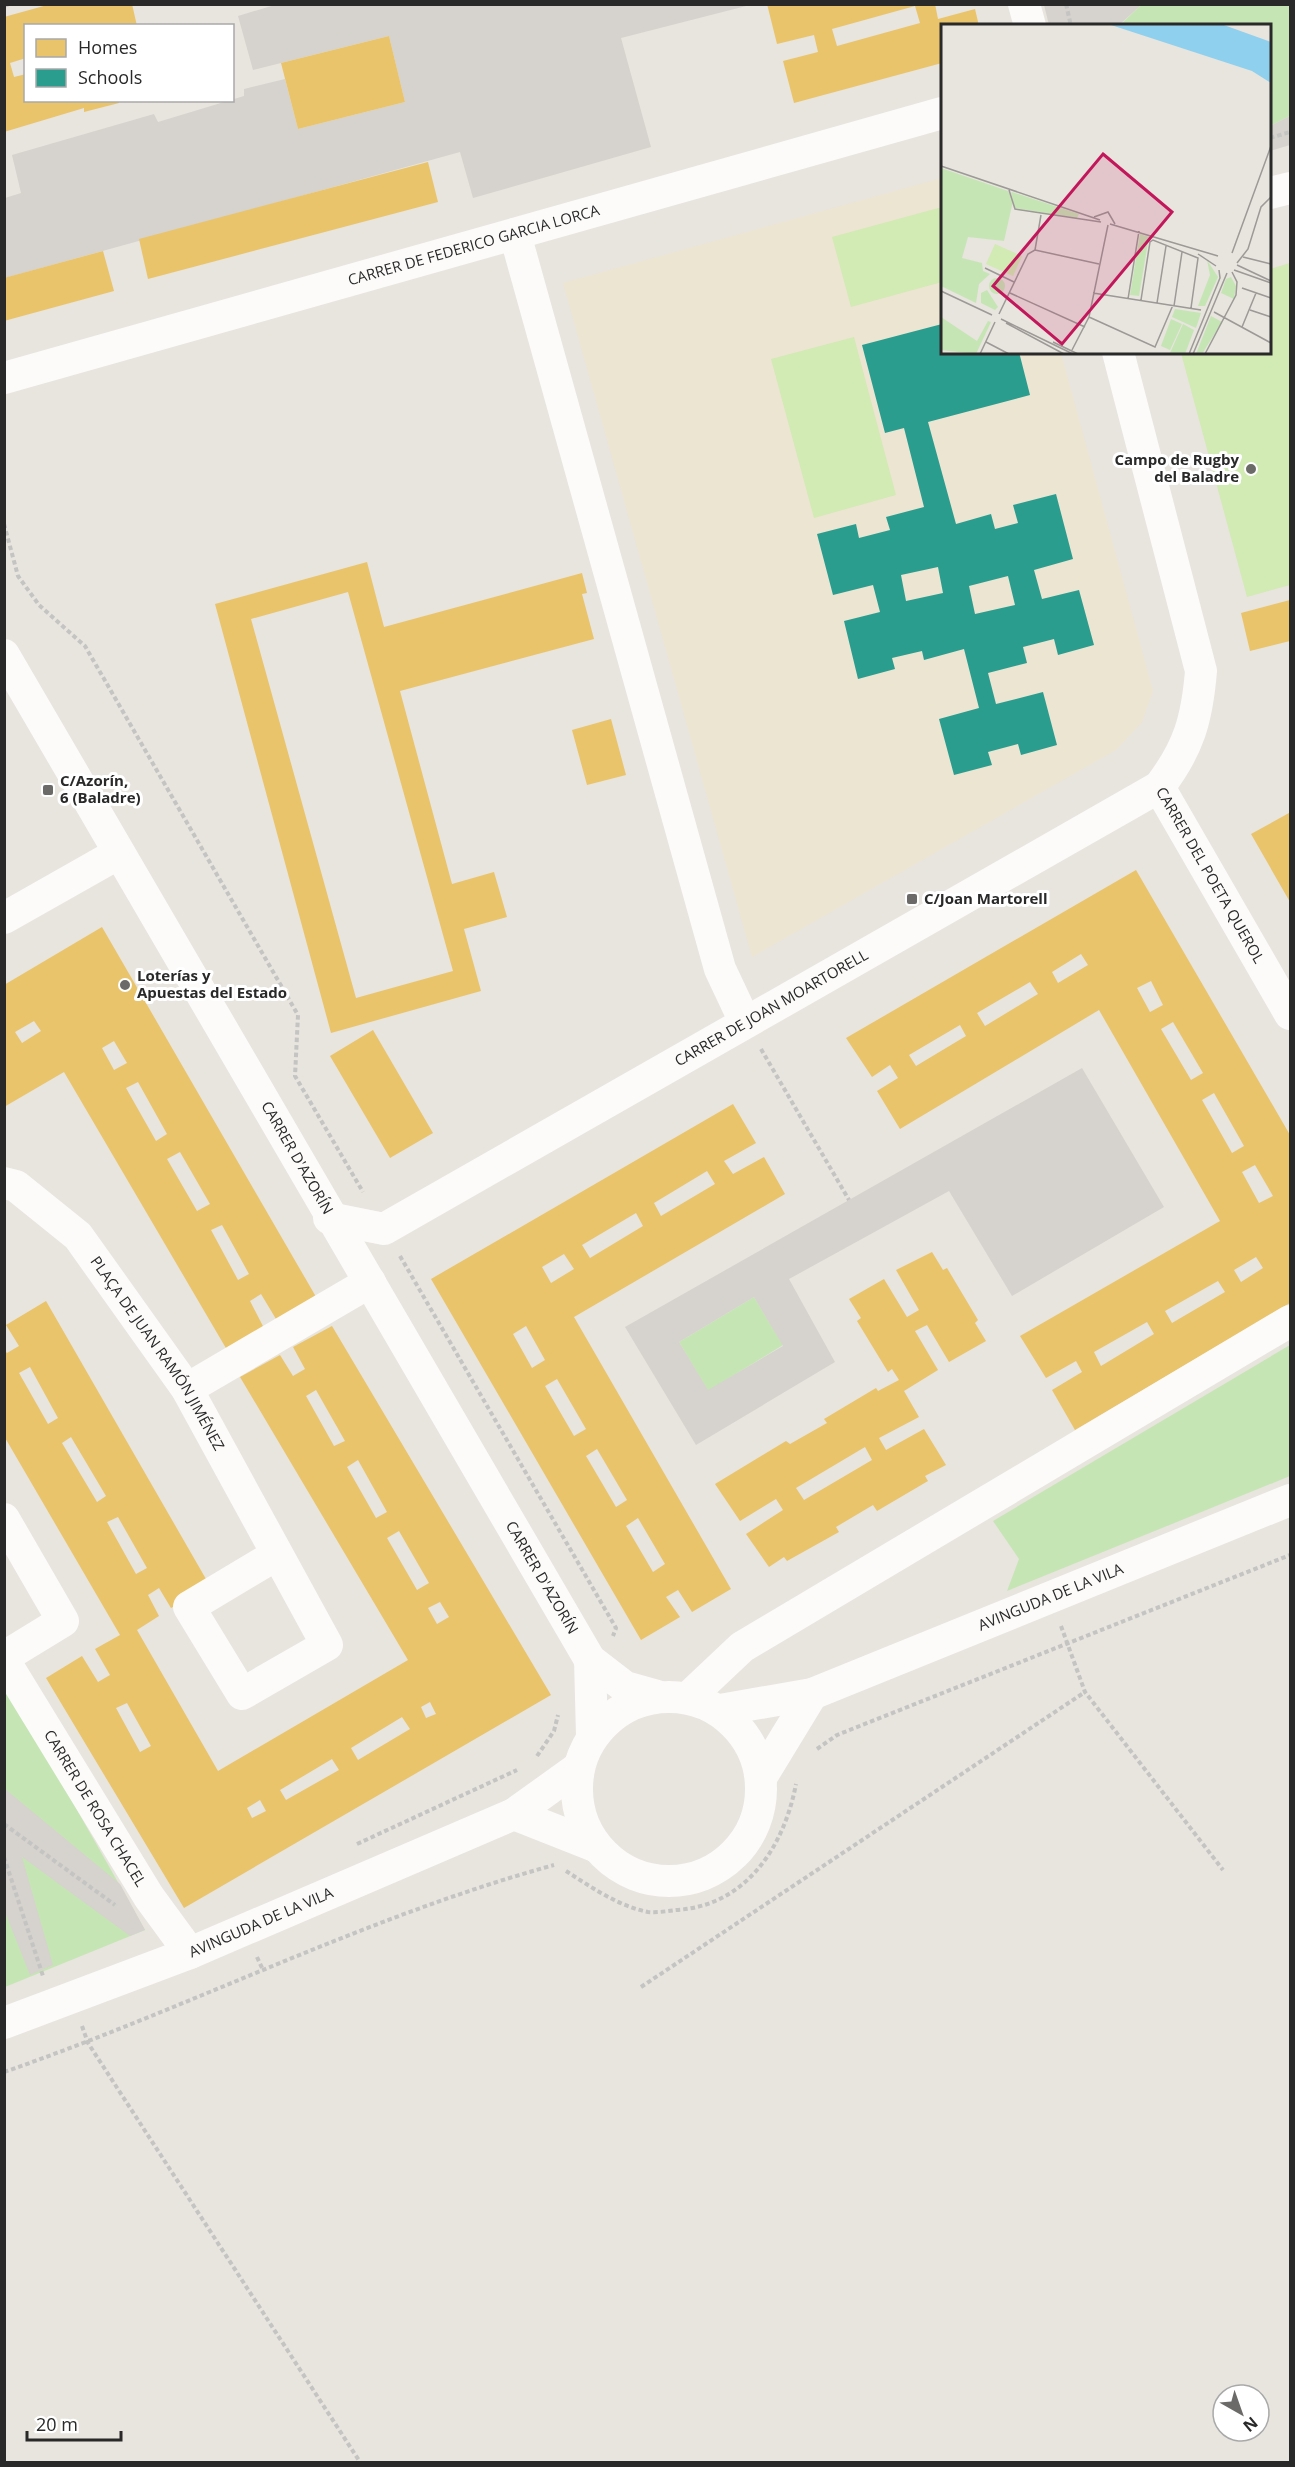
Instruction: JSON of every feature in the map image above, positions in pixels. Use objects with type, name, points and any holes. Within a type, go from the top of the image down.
[{"type":"street","points":[[1024,4],[1029,24]]},
{"type":"street","name":"CARRER DE FEDERICO GARCIA LORCA","points":[[4,378],[941,113]]},
{"type":"street","points":[[1271,193],[1290,188]]},
{"type":"street","points":[[515,234],[720,969],[745,1022]]},
{"type":"street","name":"CARRER DEL POETA QUEROL","points":[[1119,354],[1201,671],[1198,712],[1176,766],[1159,787],[1290,1014]]},
{"type":"street","name":"CARRER D'AZORÍN","points":[[4,655],[329,1218],[370,1282],[590,1660],[625,1687],[657,1696]]},
{"type":"street","name":"CARRER DE JOAN MOARTORELL","points":[[384,1229],[1159,787]]},
{"type":"street","points":[[4,918],[119,853]]},
{"type":"street","name":"PLAÇA DE JUAN RAMÓN JIMÉNEZ","points":[[4,1183],[16,1186],[78,1236],[187,1389],[327,1645],[242,1694],[189,1607],[276,1555]]},
{"type":"street","points":[[187,1389],[370,1282],[384,1229],[329,1218]]},
{"type":"street","points":[[690,1697],[742,1647],[1290,1321]]},
{"type":"street","name":"AVINGUDA DE LA VILA","points":[[720,1710],[812,1694],[1290,1500]]},
{"type":"street","points":[[4,1519],[63,1621],[4,1658]]},
{"type":"street","name":"CARRER DE ROSA CHACEL","points":[[4,1658],[149,1897],[190,1953]]},
{"type":"street","name":"CARRER D'AZORÍN","points":[[590,1660],[592,1737]]},
{"type":"street","points":[[762,1776],[812,1694]]},
{"type":"street","points":[[514,1814],[595,1846],[626,1872],[665,1882],[705,1875],[738,1852],[759,1817],[762,1776],[748,1738],[720,1710],[690,1697],[657,1696],[620,1709],[592,1737],[578,1768],[578,1809],[595,1846]]},
{"type":"street","name":"AVINGUDA DE LA VILA","points":[[4,2023],[190,1953],[514,1814],[578,1768]]},
{"type":"path","points":[[4,6],[9,4]]},
{"type":"path","points":[[1066,4],[1071,24]]},
{"type":"path","points":[[1271,137],[1290,132]]},
{"type":"path","points":[[745,1022],[849,1200]]},
{"type":"path","points":[[809,1755],[837,1736],[1290,1555]]},
{"type":"path","points":[[1052,1597],[1066,1645],[1085,1692],[1223,1870]]},
{"type":"path","points":[[641,1987],[1085,1692]]},
{"type":"path","points":[[4,2072],[88,2043],[262,1970],[497,1881],[555,1865],[610,1898],[649,1912],[693,1909],[729,1896],[765,1863],[790,1814],[798,1772]]},
{"type":"path","points":[[4,1824],[118,1907],[149,1897]]},
{"type":"path","points":[[4,1857],[62,2001],[360,2463]]},
{"type":"shaded area","points":[[278,4],[750,5],[621,38],[651,147],[473,198],[460,152],[5,278],[5,198],[21,193],[12,155],[154,114],[158,122],[224,102],[234,102],[234,99],[244,96],[244,89],[285,79],[298,129],[405,102],[389,36],[253,70],[238,16]]},
{"type":"shaded area","points":[[1044,4],[1141,5],[1120,24],[1049,24]]},
{"type":"shaded area","points":[[1290,116],[1290,145],[1271,151],[1271,126]]},
{"type":"shaded area","points":[[941,178],[941,354],[1061,354],[1153,691],[1142,722],[1116,750],[752,957],[563,283]]},
{"type":"shaded area","points":[[1082,1068],[1164,1207],[1012,1296],[949,1191],[789,1279],[835,1362],[696,1445],[625,1327]],"holes":[[[754,1297],[783,1346],[708,1390],[679,1342]]]},
{"type":"shaded area","points":[[5,1789],[120,1884],[145,1930],[130,1936],[22,1857],[53,1965],[30,1975],[5,1912]]},
{"type":"green space","points":[[1141,5],[1290,5],[1290,116],[1271,126],[1271,24],[1121,24]]},
{"type":"green space","points":[[941,207],[941,282],[851,307],[832,237]]},
{"type":"green space","name":"Campo de Rugby del Baladre","points":[[1290,263],[1290,585],[1247,597],[1181,354],[1271,354],[1271,269]]},
{"type":"green space","points":[[854,337],[896,495],[814,518],[771,359]]},
{"type":"green space","points":[[754,1297],[783,1345],[708,1391],[679,1342]]},
{"type":"green space","points":[[1290,1345],[1290,1476],[1007,1591],[1019,1559],[993,1521]]},
{"type":"green space","points":[[4,1681],[145,1930],[5,1987],[4,1987]]},
{"type":"building: Homes","points":[[51,4],[132,4],[137,24],[24,24],[24,59],[10,63],[14,77],[24,74],[24,102],[119,103],[84,112],[84,108],[4,132],[4,17]]},
{"type":"building: Homes","points":[[767,4],[935,4],[938,19],[975,9],[979,24],[941,24],[941,63],[794,103],[783,61],[818,52],[814,35],[777,44]],"holes":[[[915,6],[920,23],[837,46],[832,29]]]},
{"type":"building: Homes","points":[[389,36],[405,102],[298,129],[281,63]]},
{"type":"building: Homes","points":[[428,162],[438,202],[148,279],[139,239]]},
{"type":"building: Homes","points":[[103,251],[114,291],[4,321],[4,278]]},
{"type":"building: Homes","points":[[367,562],[384,627],[582,573],[587,593],[582,594],[594,639],[400,691],[452,884],[494,872],[507,917],[464,929],[481,991],[331,1033],[215,604]],"holes":[[[348,592],[453,971],[356,998],[251,619]]]},
{"type":"building: Homes","points":[[1290,600],[1290,641],[1250,651],[1241,613]]},
{"type":"building: Homes","points":[[611,719],[626,775],[587,785],[572,730]]},
{"type":"building: Homes","points":[[1289,813],[1290,816],[1290,902],[1251,834]]},
{"type":"building: Homes","points":[[1136,870],[1290,1135],[1290,1303],[1075,1430],[1052,1390],[1082,1372],[1076,1361],[1046,1378],[1020,1336],[1220,1221],[1099,1010],[900,1129],[877,1091],[898,1078],[890,1065],[872,1077],[846,1038]],"holes":[[[1081,954],[1088,965],[1058,983],[1052,972]],[[1151,981],[1163,1005],[1150,1012],[1137,988]],[[1030,982],[1038,994],[985,1026],[977,1013]],[[1173,1022],[1203,1073],[1191,1080],[1161,1029]],[[960,1025],[966,1036],[916,1066],[909,1055]],[[1214,1093],[1244,1146],[1232,1153],[1202,1100]],[[1255,1165],[1273,1196],[1259,1203],[1242,1172]],[[1256,1257],[1263,1268],[1241,1282],[1234,1270]],[[1218,1281],[1225,1292],[1172,1323],[1165,1311]],[[1147,1322],[1154,1334],[1101,1366],[1094,1352]]]},
{"type":"building: Homes","points":[[102,927],[319,1302],[279,1324],[261,1294],[250,1301],[266,1332],[230,1355],[64,1072],[4,1107],[4,985]],"holes":[[[34,1021],[41,1031],[22,1043],[15,1032]],[[114,1041],[127,1063],[114,1070],[102,1048]],[[138,1082],[167,1134],[156,1141],[126,1088]],[[180,1152],[210,1204],[197,1211],[167,1159]],[[222,1225],[249,1274],[238,1280],[211,1230]]]},
{"type":"building: Homes","points":[[373,1030],[433,1133],[390,1158],[330,1056]]},
{"type":"building: Homes","points":[[733,1104],[756,1143],[724,1161],[733,1174],[764,1157],[785,1194],[574,1317],[731,1589],[692,1612],[678,1590],[666,1597],[680,1617],[641,1640],[431,1279]],"holes":[[[707,1171],[715,1184],[661,1216],[654,1203]],[[636,1213],[643,1226],[590,1258],[582,1245]],[[564,1254],[574,1269],[551,1283],[542,1267]],[[526,1326],[545,1360],[532,1368],[513,1334]],[[557,1379],[586,1429],[574,1436],[545,1386]],[[597,1449],[627,1500],[616,1507],[586,1456]],[[638,1518],[665,1564],[653,1572],[626,1526]]]},
{"type":"building: Homes","points":[[932,1252],[943,1270],[947,1268],[978,1320],[975,1323],[986,1341],[949,1362],[927,1325],[915,1331],[938,1370],[904,1391],[919,1417],[879,1438],[886,1450],[924,1429],[946,1465],[925,1476],[928,1481],[877,1511],[873,1505],[836,1527],[839,1532],[787,1561],[784,1557],[769,1567],[746,1534],[783,1510],[776,1499],[740,1521],[715,1484],[786,1441],[790,1444],[827,1423],[824,1419],[876,1388],[878,1391],[899,1380],[892,1369],[888,1372],[857,1321],[861,1318],[849,1299],[884,1279],[907,1317],[919,1310],[896,1270]],"holes":[[[865,1447],[872,1460],[804,1500],[796,1488]]]},
{"type":"building: Homes","points":[[46,1301],[210,1586],[171,1608],[159,1588],[148,1595],[159,1616],[137,1630],[218,1771],[408,1660],[240,1377],[280,1355],[293,1376],[305,1369],[293,1347],[332,1326],[551,1695],[184,1908],[46,1678],[82,1656],[98,1682],[110,1675],[95,1649],[120,1635],[4,1436],[4,1350],[7,1353],[19,1346],[6,1325]],"holes":[[[30,1367],[58,1418],[48,1424],[19,1373]],[[316,1390],[345,1441],[334,1446],[306,1396]],[[71,1437],[106,1496],[97,1502],[62,1443]],[[358,1460],[387,1512],[376,1518],[347,1467]],[[118,1517],[147,1568],[136,1574],[107,1522]],[[399,1531],[429,1583],[417,1590],[387,1538]],[[440,1602],[449,1617],[437,1624],[428,1608]],[[430,1702],[436,1714],[426,1718],[421,1707]],[[127,1703],[151,1746],[140,1752],[116,1708]],[[402,1717],[410,1729],[358,1760],[351,1748]],[[332,1759],[339,1770],[286,1800],[280,1790]],[[260,1800],[266,1811],[252,1818],[247,1808]]]},
{"type":"building: Schools","points":[[941,324],[941,354],[1020,354],[1030,395],[928,422],[956,524],[991,514],[995,529],[1018,523],[1013,505],[1056,494],[1073,559],[1034,570],[1042,599],[1079,590],[1094,645],[1058,655],[1054,639],[1023,647],[1027,663],[988,673],[996,704],[1043,692],[1057,745],[1021,755],[1018,744],[988,752],[992,765],[954,775],[939,719],[979,708],[964,649],[924,660],[922,651],[892,658],[895,669],[858,679],[844,621],[880,612],[873,585],[833,595],[817,534],[856,524],[859,538],[890,530],[886,517],[924,507],[904,428],[885,433],[862,345]],"holes":[[[938,567],[943,593],[906,601],[901,575]],[[1008,576],[1015,605],[975,614],[969,586]]]},
{"type":"place","name":"Campo de Rugby del Baladre","points":[[1251,469]]},
{"type":"place","name":"C/Azorín, 6 (Baladre)","points":[[48,790]]},
{"type":"place","name":"C/Joan Martorell","points":[[912,899]]},
{"type":"place","name":"Loterías y Apuestas del Estado","points":[[125,985]]}]
